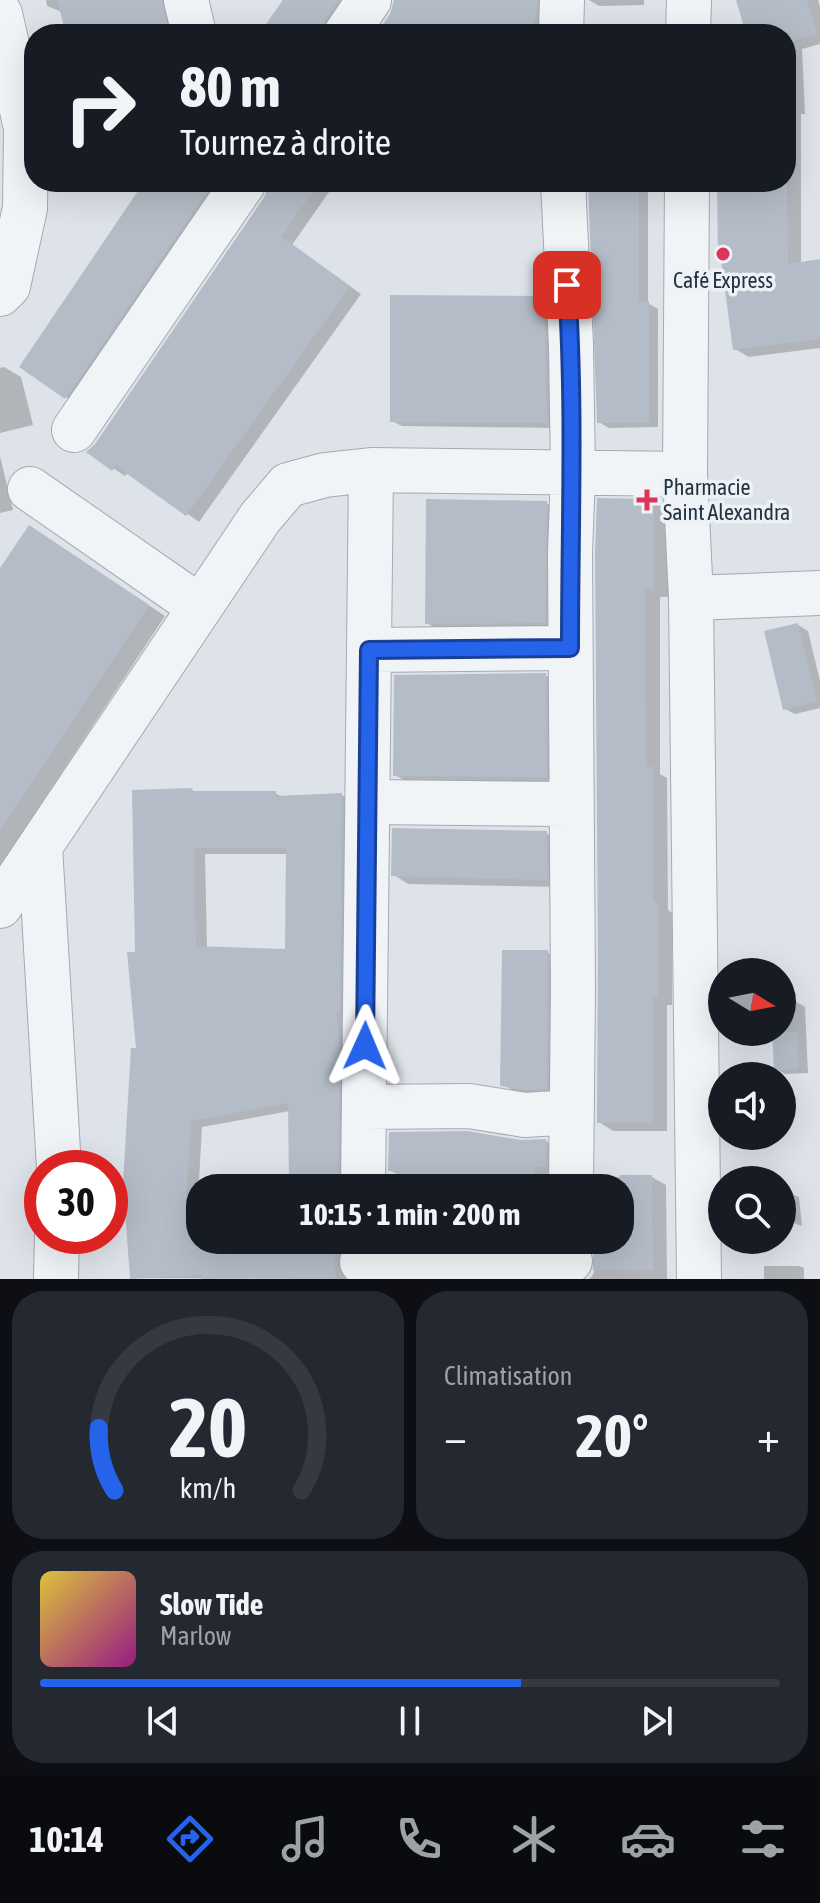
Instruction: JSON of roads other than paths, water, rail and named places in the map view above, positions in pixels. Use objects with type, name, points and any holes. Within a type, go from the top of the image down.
[{"type":"street","points":[[186,0],[192,24]]},
{"type":"street","points":[[353,24],[369,0]]},
{"type":"street","points":[[561,24],[562,0]]},
{"type":"street","points":[[688,24],[689,0]]},
{"type":"street","points":[[0,14],[24,119]]},
{"type":"street","points":[[0,294],[8,286],[25,208],[25,192]]},
{"type":"street","points":[[74,430],[237,192]]},
{"type":"street","points":[[563,192],[573,473],[570,553],[571,1174]]},
{"type":"street","points":[[687,192],[685,474],[691,598],[699,1279]]},
{"type":"street","points":[[363,1174],[371,470]]},
{"type":"street","points":[[0,906],[260,518],[288,485],[325,475],[371,470],[685,474]]},
{"type":"street","points":[[30,489],[200,607]]},
{"type":"street","points":[[691,598],[820,593]]},
{"type":"street","points":[[369,650],[570,648]]},
{"type":"street","points":[[368,802],[570,804]]},
{"type":"street","points":[[40,846],[58,1150]]},
{"type":"street","points":[[364,1107],[469,1106],[525,1115],[572,1112]]},
{"type":"street","points":[[56,1279],[57,1254]]},
{"type":"street","points":[[362,1260],[571,1260]]},
{"type":"place","name":"Café Express","points":[[723,254]]},
{"type":"place","name":"Pharmacie Saint Alexandra","points":[[647,500]]}]
